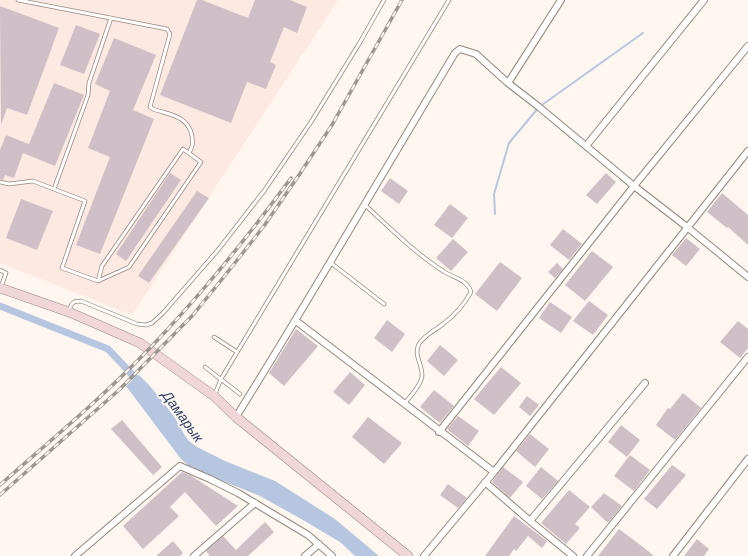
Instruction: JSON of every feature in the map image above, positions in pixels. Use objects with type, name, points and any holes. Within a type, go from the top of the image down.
[{"type":"main road","points":[[0,288],[69,312],[140,343],[214,396],[236,417],[408,556]]},
{"type":"street","points":[[508,84],[562,0]]},
{"type":"street","points":[[586,146],[704,0]]},
{"type":"street","points":[[439,432],[634,186],[748,46]]},
{"type":"street","points":[[236,417],[398,150],[454,53],[460,49],[476,54],[508,84],[539,107],[634,186],[748,277]]},
{"type":"street","points":[[424,556],[494,472],[748,151]]},
{"type":"street","points":[[296,320],[439,432],[494,472]]},
{"type":"street","points":[[587,556],[748,357]]},
{"type":"street","points":[[530,521],[645,383]]},
{"type":"street","points":[[673,556],[748,459]]},
{"type":"street","points":[[75,556],[180,466],[210,479],[255,503],[308,535],[332,556]]},
{"type":"street","points":[[485,482],[530,521],[574,556]]},
{"type":"street","points":[[194,556],[255,503]]},
{"type":"street","points":[[305,556],[318,544]]},
{"type":"lane","points":[[18,0],[167,29],[170,34],[150,107],[182,119],[187,123],[191,131],[193,145],[189,153]]},
{"type":"lane","points":[[69,312],[75,301],[81,301],[131,323],[146,325],[152,323],[163,313],[218,250],[264,191],[315,115],[359,44],[384,0]]},
{"type":"lane","points":[[214,396],[221,379],[237,352],[449,0]]},
{"type":"lane","points":[[54,189],[88,95],[90,83],[111,18]]},
{"type":"lane","points":[[0,182],[9,184],[33,181],[85,201],[62,268],[98,281],[129,267],[201,162],[183,149],[102,266],[98,281]]},
{"type":"lane","points":[[364,204],[432,264],[449,276],[460,279],[469,285],[471,292],[464,305],[445,323],[428,335],[420,343],[417,354],[422,377],[420,383],[404,404]]},
{"type":"lane","points":[[330,263],[384,304]]},
{"type":"lane","points":[[0,270],[6,273],[0,288]]},
{"type":"lane","points":[[214,338],[237,352]]},
{"type":"lane","points":[[205,367],[240,394]]},
{"type":"shaded area","points":[[0,0],[338,0],[132,315],[0,263]]},
{"type":"water","points":[[139,375],[161,399],[189,441],[197,447],[225,461],[275,481],[335,519],[379,556],[355,556],[340,542],[260,496],[189,466],[181,459],[126,386]]},
{"type":"building","points":[[197,0],[202,0],[248,18],[255,0],[290,0],[307,7],[297,33],[284,27],[270,62],[276,65],[266,89],[247,82],[231,123],[160,95]]},
{"type":"building","points":[[0,6],[59,28],[27,115],[7,108],[1,125]]},
{"type":"building","points":[[76,25],[100,34],[84,74],[60,65]]},
{"type":"building","points":[[114,38],[156,55],[133,110],[154,119],[100,254],[76,245],[110,157],[88,148],[110,91],[95,84]]},
{"type":"building","points":[[54,83],[84,95],[55,166],[23,153],[14,178],[5,175],[3,180],[0,179],[0,150],[6,135],[29,144]]},
{"type":"building","points":[[170,173],[181,180],[126,261],[116,254]]},
{"type":"building","points":[[606,173],[616,182],[597,204],[586,195]]},
{"type":"building","points":[[390,178],[408,191],[399,204],[381,191]]},
{"type":"building","points":[[197,191],[209,198],[149,283],[138,276]]},
{"type":"building","points":[[722,193],[748,215],[748,245],[728,227],[727,228],[707,212]]},
{"type":"building","points":[[21,199],[53,211],[37,250],[6,238]]},
{"type":"building","points":[[450,204],[468,218],[452,238],[434,225]]},
{"type":"building","points":[[563,229],[582,244],[569,260],[550,245]]},
{"type":"building","points":[[686,238],[700,249],[686,266],[672,255]]},
{"type":"building","points":[[453,239],[468,252],[451,271],[436,258]]},
{"type":"building","points":[[592,251],[613,267],[585,301],[565,285]]},
{"type":"building","points":[[500,262],[522,278],[497,311],[475,294]]},
{"type":"building","points":[[557,263],[563,269],[555,278],[548,272]]},
{"type":"building","points":[[589,301],[608,315],[593,335],[573,321]]},
{"type":"building","points":[[550,302],[572,317],[561,333],[539,318]]},
{"type":"building","points":[[387,320],[405,334],[392,352],[374,338]]},
{"type":"building","points":[[738,321],[748,329],[748,348],[740,358],[720,342]]},
{"type":"building","points":[[296,329],[318,346],[284,386],[269,373]]},
{"type":"building","points":[[440,345],[458,360],[444,376],[427,361]]},
{"type":"building","points":[[501,367],[521,383],[494,415],[474,399]]},
{"type":"building","points":[[350,372],[365,385],[349,405],[333,392]]},
{"type":"building","points":[[434,390],[454,406],[440,423],[420,407]]},
{"type":"building","points":[[683,393],[701,408],[675,440],[656,425],[668,408],[670,409]]},
{"type":"building","points":[[527,396],[539,405],[530,416],[519,407]]},
{"type":"building","points":[[458,416],[479,431],[468,446],[447,429]]},
{"type":"building","points":[[368,417],[402,443],[384,464],[352,437]]},
{"type":"building","points":[[122,420],[162,467],[153,475],[111,429]]},
{"type":"building","points":[[621,425],[640,440],[627,457],[608,442]]},
{"type":"building","points":[[530,434],[549,449],[535,467],[516,451]]},
{"type":"building","points":[[630,455],[650,470],[634,491],[614,476]]},
{"type":"building","points":[[672,465],[686,475],[657,509],[644,499]]},
{"type":"building","points":[[503,467],[523,482],[510,498],[492,482]]},
{"type":"building","points":[[541,467],[558,481],[542,499],[526,486]]},
{"type":"building","points":[[182,472],[190,475],[238,506],[216,526],[185,492],[170,507],[179,516],[143,549],[123,526]]},
{"type":"building","points":[[448,484],[467,498],[458,508],[440,495]]},
{"type":"building","points":[[569,490],[590,507],[575,524],[580,528],[566,544],[541,523]]},
{"type":"building","points":[[604,493],[622,506],[608,523],[591,507]]},
{"type":"building","points":[[514,516],[547,541],[542,548],[528,536],[516,551],[514,549],[509,556],[485,556]]},
{"type":"building","points":[[265,522],[274,532],[248,556],[210,556],[206,551],[223,536],[236,550]]},
{"type":"building","points":[[619,529],[643,547],[654,556],[598,556]]},
{"type":"building","points":[[697,539],[709,549],[704,556],[684,556]]},
{"type":"building","points":[[173,541],[183,553],[180,556],[156,556]]},
{"type":"waterway","points":[[495,214],[494,194],[509,143],[539,107],[643,33]]},
{"type":"waterway","name":"Дамарык","points":[[0,306],[108,349],[141,384]]},
{"type":"railway","points":[[0,495],[119,390],[192,316],[223,278],[264,226],[332,125],[402,0]]},
{"type":"railway","points":[[0,485],[95,401],[150,348],[223,266],[291,178]]}]
